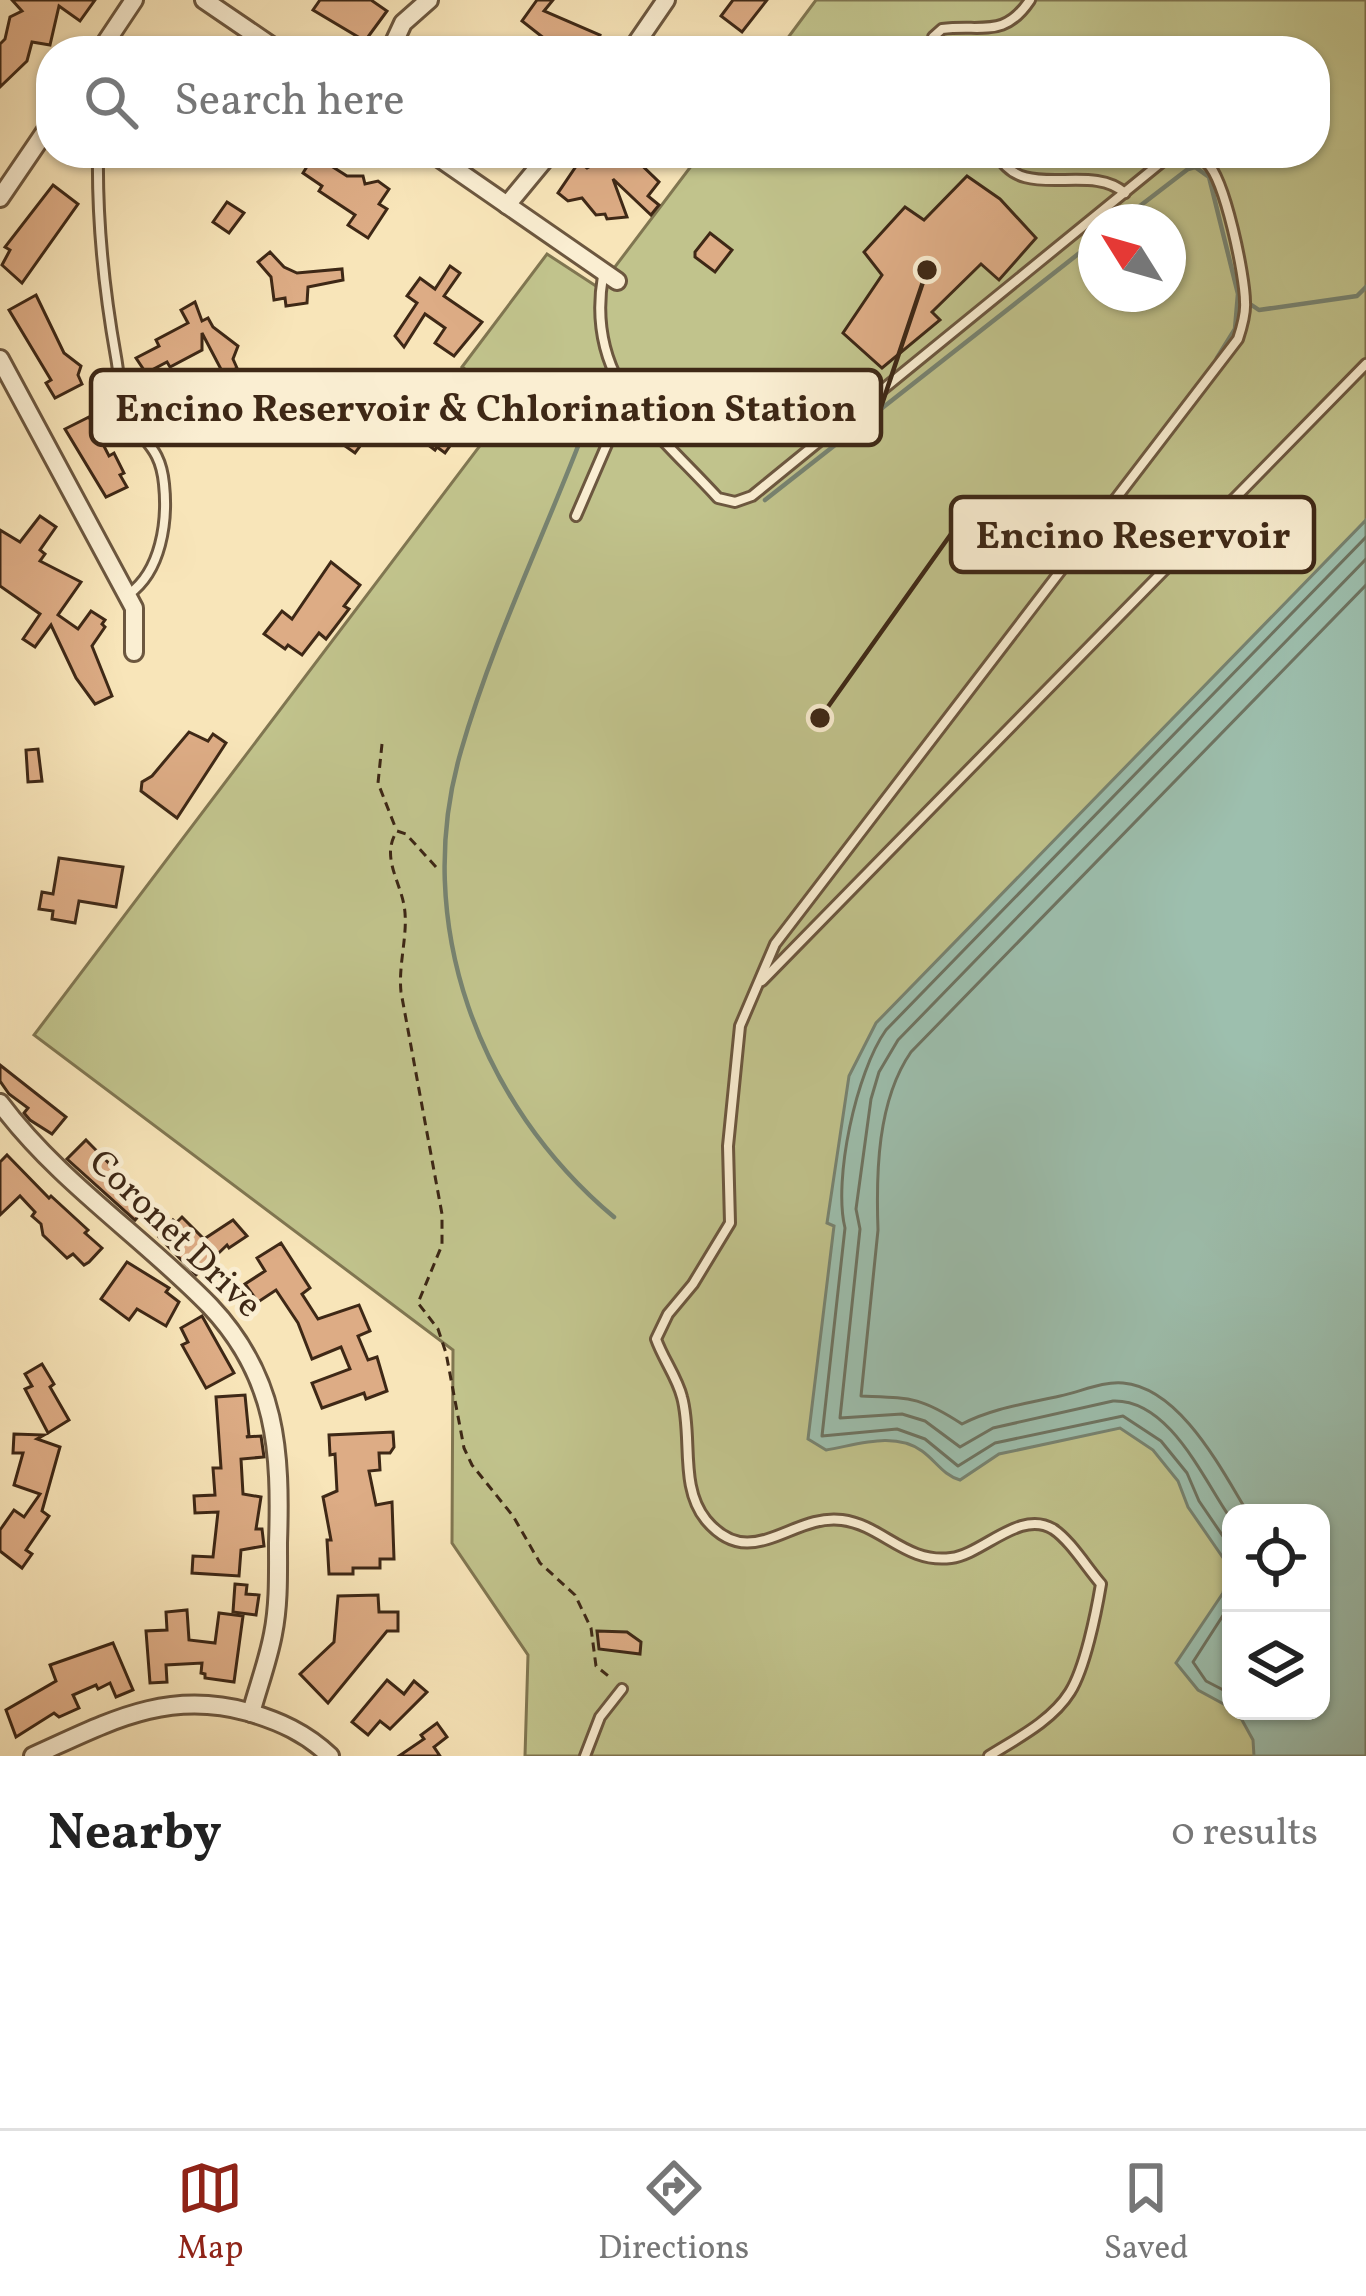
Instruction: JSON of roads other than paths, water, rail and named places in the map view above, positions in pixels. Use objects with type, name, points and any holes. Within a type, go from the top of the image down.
[{"type":"street","points":[[110,36],[134,0]]},
{"type":"street","points":[[204,0],[257,36]]},
{"type":"street","points":[[397,36],[403,23],[429,0]]},
{"type":"street","points":[[641,36],[666,0]]},
{"type":"street","points":[[0,198],[36,146]]},
{"type":"street","points":[[454,168],[611,277]]},
{"type":"street","points":[[507,205],[538,168]]},
{"type":"street","points":[[0,359],[134,608],[134,652]]},
{"type":"street","name":"Coronet Drive","points":[[0,1103],[35,1147],[211,1307],[242,1347],[265,1391],[280,1476],[277,1598],[273,1635],[251,1713]]},
{"type":"street","points":[[33,1756],[119,1717],[185,1702],[251,1713],[296,1730],[330,1756]]},
{"type":"lane","points":[[934,36],[942,29],[997,28],[1015,21],[1030,0]]},
{"type":"lane","points":[[32,152],[36,152]]},
{"type":"lane","points":[[98,168],[107,309],[124,398],[128,413],[160,458],[165,490],[160,545],[149,572],[128,595]]},
{"type":"lane","points":[[1004,168],[1022,178],[1103,181],[1125,193]]},
{"type":"lane","points":[[611,277],[599,299],[600,338],[629,404],[718,498],[735,502],[752,496],[1159,168]]},
{"type":"lane","points":[[989,1756],[1032,1728],[1069,1694],[1101,1584],[1052,1528],[1017,1526],[980,1551],[928,1559],[843,1520],[824,1520],[750,1545],[708,1524],[691,1496],[681,1391],[656,1339],[730,1223],[728,1146],[740,1026],[776,944],[1238,339],[1245,302],[1212,168]]},
{"type":"lane","points":[[756,987],[1366,364]]},
{"type":"lane","points":[[576,516],[629,404]]},
{"type":"lane","points":[[585,1756],[600,1717],[622,1689]]},
{"type":"water","points":[[1366,520],[1366,1756],[1254,1756],[1253,1740],[1242,1720],[1330,1720],[1330,1504],[1222,1504],[1222,1556],[1188,1507],[1178,1481],[1153,1450],[1120,1428],[999,1454],[960,1480],[922,1451],[900,1442],[875,1441],[826,1450],[808,1439],[834,1226],[827,1223],[849,1076],[876,1023]]},
{"type":"water","points":[[1222,1594],[1222,1703],[1198,1690],[1176,1663]]},
{"type":"waterway","points":[[1142,204],[1192,168]]},
{"type":"waterway","points":[[1196,168],[1209,177],[1238,294],[1235,329],[1217,358]]},
{"type":"waterway","points":[[765,500],[1078,254]]},
{"type":"waterway","points":[[1247,302],[1259,310],[1357,296],[1366,287]]},
{"type":"waterway","points":[[567,374],[583,415],[582,436],[473,711],[448,816],[445,880],[452,944],[468,1006],[493,1065],[526,1121],[567,1172],[614,1217]]},
{"type":"place","name":"Encino Reservoir & Chlorination Station","points":[[927,270]]},
{"type":"place","name":"Encino Reservoir","points":[[820,718]]}]
